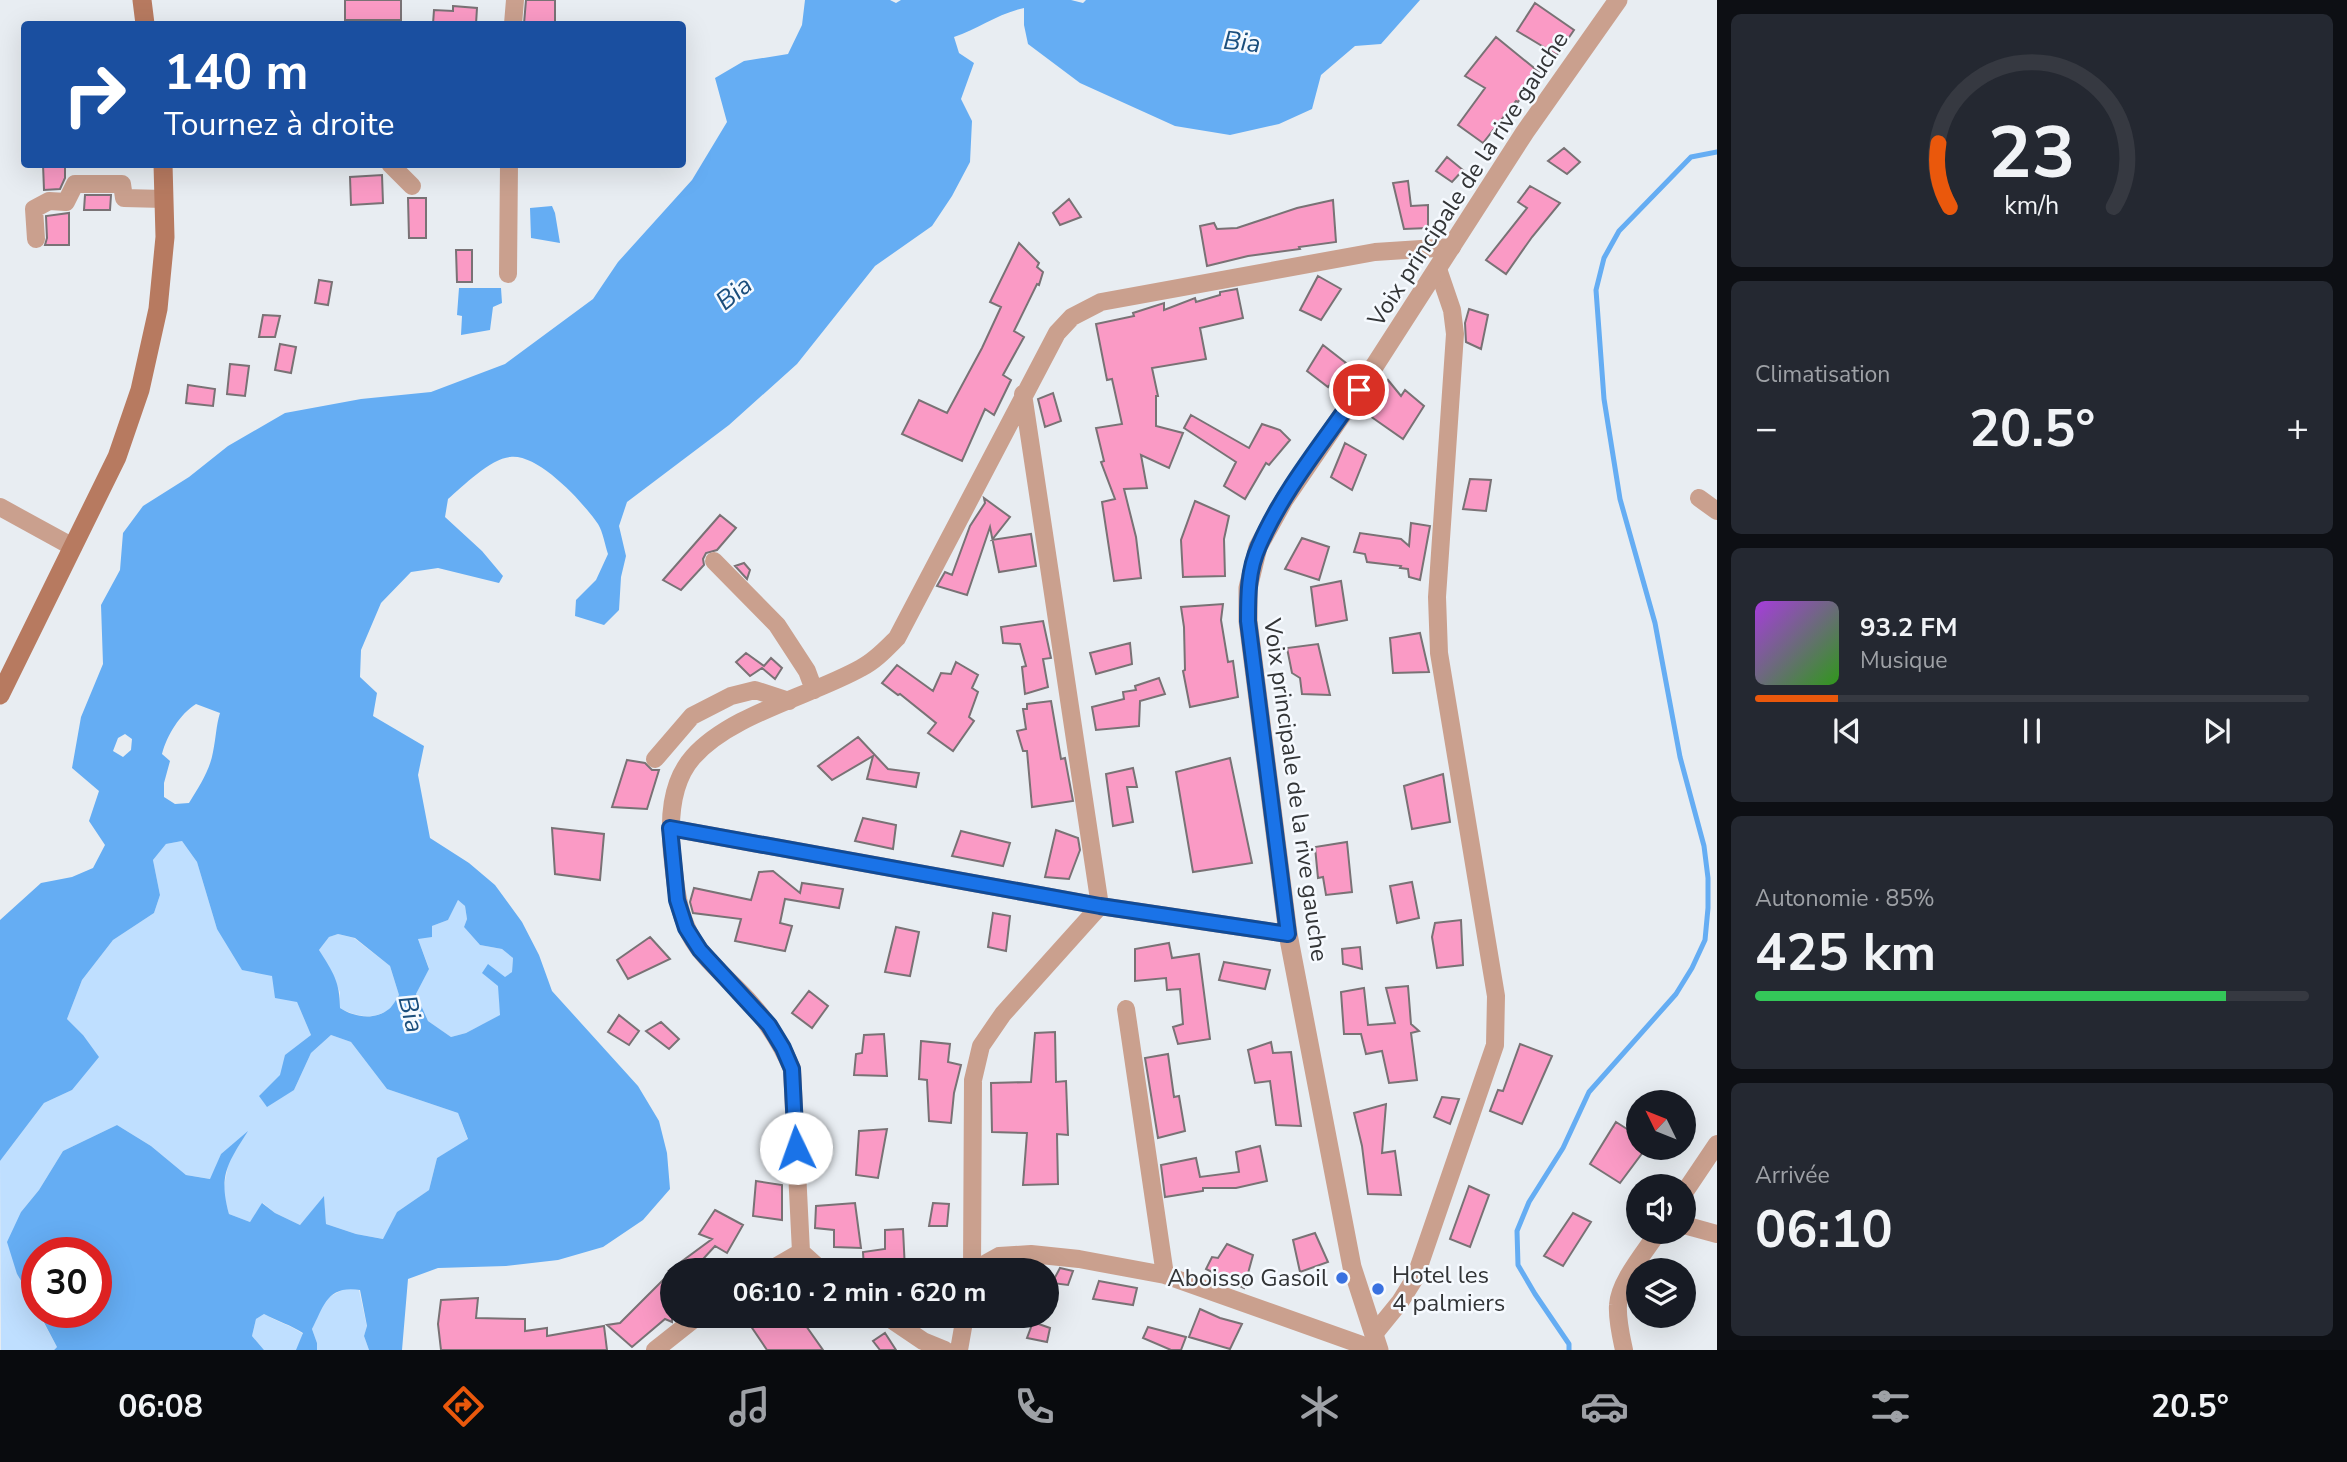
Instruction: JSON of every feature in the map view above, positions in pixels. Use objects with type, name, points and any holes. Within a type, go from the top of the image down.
[{"type":"main road","points":[[142,0],[145,21]]},
{"type":"main road","points":[[0,695],[117,457],[140,390],[158,309],[165,237],[163,168]]},
{"type":"street","points":[[513,21],[515,0]]},
{"type":"street","name":"Voix principale de la rive gauche","points":[[1376,1345],[1352,1267],[1288,934],[1248,621],[1248,588],[1258,547],[1284,500],[1438,269],[1525,132],[1618,0]]},
{"type":"street","points":[[394,168],[412,186]]},
{"type":"street","points":[[508,274],[509,168]]},
{"type":"street","points":[[36,239],[34,209],[48,201],[66,202],[75,184],[122,184],[124,198],[164,199]]},
{"type":"street","points":[[808,1258],[801,1252],[792,1069],[769,1025],[700,950],[686,928],[677,900],[670,828],[672,804],[680,780],[692,758],[711,740],[737,724],[862,668],[881,655],[898,638],[1023,394],[1057,332],[1072,317],[1101,302],[1375,252],[1452,247]]},
{"type":"street","points":[[995,1258],[1031,1254],[1079,1259],[1165,1275],[1376,1345],[1415,1278],[1495,1045],[1496,996],[1440,653],[1437,597],[1455,334],[1452,310],[1438,269]]},
{"type":"street","points":[[1023,394],[1100,906]]},
{"type":"street","points":[[1699,498],[1717,511]]},
{"type":"street","points":[[0,507],[73,547]]},
{"type":"street","points":[[715,561],[777,625],[807,671],[814,690]]},
{"type":"street","points":[[655,759],[692,716],[730,696],[755,690],[789,701]]},
{"type":"street","points":[[670,828],[1100,906],[1288,934]]},
{"type":"street","points":[[972,1258],[973,1080],[981,1046],[1003,1014],[1100,906]]},
{"type":"street","points":[[1126,1009],[1165,1275]]},
{"type":"street","points":[[1696,1176],[1717,1144]]},
{"type":"street","points":[[1696,1228],[1717,1234]]},
{"type":"street","points":[[1624,1350],[1618,1318],[1621,1289],[1650,1244]]},
{"type":"street","points":[[791,1258],[801,1252]]},
{"type":"street","points":[[655,1350],[683,1328]]},
{"type":"street","points":[[904,1328],[923,1341],[945,1350]]},
{"type":"street","points":[[959,1350],[963,1328]]},
{"type":"shaded area","points":[[182,841],[197,862],[217,929],[272,976],[297,1002],[311,1035],[286,1055],[281,1075],[259,1096],[294,1090],[311,1053],[331,1035],[351,1042],[387,1089],[458,1113],[468,1140],[437,1158],[429,1190],[397,1212],[384,1239],[356,1234],[326,1224],[324,1197],[300,1225],[275,1213],[263,1203],[250,1222],[229,1214],[223,1191],[229,1161],[246,1134],[221,1154],[211,1179],[186,1175],[151,1146],[117,1125],[63,1151],[39,1190],[21,1212],[17,1274],[21,1281],[21,1328],[47,1328],[57,1347],[54,1350],[1,1350],[0,1161],[44,1103],[72,1090],[83,1035],[67,1019],[82,980],[113,940],[154,913],[160,895],[153,860],[166,844]]},
{"type":"shaded area","points":[[458,900],[465,906],[467,919],[464,927],[480,945],[502,949],[513,958],[512,972],[503,981],[499,991],[501,1015],[466,1033],[451,1037],[428,1021],[416,994],[429,968],[418,939],[432,926],[448,920]]},
{"type":"shaded area","points":[[338,934],[354,938],[390,966],[399,995],[383,1013],[364,1016],[340,1008],[340,992],[319,950],[329,937]]},
{"type":"shaded area","points":[[346,1288],[359,1290],[367,1327],[364,1336],[369,1350],[317,1350],[312,1329],[325,1299]]},
{"type":"shaded area","points":[[264,1314],[303,1334],[297,1350],[264,1350],[252,1336],[256,1319]]},
{"type":"water","name":"Bia","points":[[805,0],[890,0],[896,3],[901,0],[1071,0],[1083,3],[1086,0],[1420,0],[1381,44],[1355,46],[1321,75],[1312,109],[1279,124],[1230,135],[1175,126],[1080,83],[1028,44],[1024,8],[954,37],[959,53],[974,63],[961,99],[972,121],[970,162],[952,196],[932,226],[875,266],[797,364],[729,425],[627,502],[619,526],[626,556],[621,577],[619,610],[604,625],[575,616],[576,600],[596,580],[608,554],[603,535],[591,515],[559,481],[533,463],[510,457],[486,468],[448,499],[445,517],[482,551],[503,576],[499,583],[438,568],[411,572],[381,603],[361,650],[360,677],[377,693],[373,716],[424,746],[418,775],[430,838],[469,863],[495,885],[522,922],[539,955],[552,991],[638,1086],[659,1121],[667,1153],[670,1189],[643,1220],[603,1247],[558,1260],[506,1266],[438,1268],[408,1279],[402,1350],[369,1350],[364,1336],[367,1326],[360,1290],[349,1289],[333,1294],[320,1312],[312,1329],[317,1350],[296,1350],[303,1333],[264,1314],[256,1319],[252,1336],[264,1350],[54,1350],[57,1347],[47,1328],[112,1328],[112,1237],[21,1237],[21,1281],[7,1242],[21,1212],[39,1190],[63,1151],[117,1125],[151,1146],[186,1175],[210,1179],[221,1154],[248,1131],[227,1170],[225,1189],[229,1214],[250,1222],[262,1203],[275,1213],[300,1225],[324,1196],[326,1224],[383,1239],[397,1212],[429,1190],[437,1158],[468,1139],[458,1113],[387,1089],[351,1042],[331,1035],[311,1053],[294,1090],[267,1107],[259,1096],[280,1075],[285,1055],[311,1035],[297,1002],[275,998],[272,976],[242,970],[217,929],[197,862],[182,841],[166,844],[153,860],[160,895],[154,913],[113,940],[82,980],[67,1019],[99,1057],[72,1090],[44,1103],[0,1161],[0,920],[41,883],[72,877],[93,868],[105,845],[89,821],[99,791],[72,768],[81,717],[103,664],[101,605],[120,570],[123,533],[143,506],[189,477],[228,446],[285,413],[361,399],[431,392],[505,364],[593,299],[618,262],[692,180],[727,122],[715,78],[744,61],[788,54],[802,25]],"holes":[[[196,704],[220,713],[212,759],[189,803],[175,804],[164,797],[164,783],[170,761],[162,754],[175,726]],[[125,734],[132,739],[131,750],[123,757],[113,751],[118,738]],[[458,900],[465,906],[467,919],[464,927],[480,945],[502,949],[513,958],[512,972],[505,977],[488,964],[482,973],[498,986],[500,1015],[466,1033],[451,1037],[428,1021],[416,994],[429,969],[418,939],[432,937],[432,926],[448,920]],[[338,934],[355,938],[390,966],[399,995],[383,1013],[364,1016],[351,1014],[340,1008],[335,978],[319,950],[329,937]]]},
{"type":"water","points":[[552,206],[560,243],[531,238],[530,208]]},
{"type":"water","points":[[459,288],[501,288],[502,303],[493,307],[490,330],[461,335],[462,316],[457,315]]},
{"type":"building","points":[[345,0],[401,0],[401,20],[345,20]]},
{"type":"building","points":[[526,0],[555,0],[555,21],[524,21]]},
{"type":"building","points":[[1535,3],[1574,30],[1557,55],[1517,31]]},
{"type":"building","points":[[453,6],[477,8],[476,21],[433,21],[434,10],[453,11]]},
{"type":"building","points":[[1496,37],[1539,72],[1483,143],[1458,125],[1485,88],[1465,76]]},
{"type":"building","points":[[1564,148],[1580,162],[1567,174],[1548,161]]},
{"type":"building","points":[[1447,157],[1463,170],[1452,182],[1436,171]]},
{"type":"building","points":[[43,168],[65,168],[65,178],[60,189],[44,190]]},
{"type":"building","points":[[382,175],[383,203],[351,205],[350,177]]},
{"type":"building","points":[[1408,181],[1411,206],[1428,205],[1428,228],[1404,229],[1393,183]]},
{"type":"building","points":[[1530,186],[1560,203],[1506,274],[1486,260],[1527,208],[1518,202]]},
{"type":"building","points":[[85,195],[111,195],[110,210],[84,210]]},
{"type":"building","points":[[408,198],[426,198],[426,238],[409,238]]},
{"type":"building","points":[[1069,199],[1081,217],[1060,225],[1053,213]]},
{"type":"building","points":[[1333,200],[1336,242],[1248,256],[1207,266],[1200,226],[1214,223],[1217,229],[1237,228],[1297,208]]},
{"type":"building","points":[[69,213],[69,245],[45,245],[46,216]]},
{"type":"building","points":[[1019,243],[1039,263],[1037,267],[1043,272],[1039,285],[1037,284],[1014,331],[1024,337],[1003,375],[1011,380],[994,415],[985,409],[962,461],[902,434],[919,400],[947,413],[1001,307],[990,302]]},
{"type":"building","points":[[456,250],[472,250],[472,282],[457,282]]},
{"type":"building","points":[[1318,276],[1341,289],[1321,320],[1300,310]]},
{"type":"building","points":[[319,280],[332,282],[328,305],[315,303]]},
{"type":"building","points":[[1237,289],[1243,318],[1200,328],[1206,359],[1152,368],[1158,396],[1156,426],[1183,433],[1169,468],[1141,455],[1147,488],[1124,489],[1136,537],[1141,578],[1114,581],[1102,502],[1115,499],[1101,462],[1104,461],[1096,428],[1122,424],[1112,379],[1107,380],[1096,324],[1134,316],[1133,313],[1164,303],[1164,310],[1195,298],[1196,302],[1220,295],[1220,292]]},
{"type":"building","points":[[1469,309],[1488,315],[1481,349],[1466,342],[1465,323]]},
{"type":"building","points":[[263,315],[280,316],[275,337],[259,337]]},
{"type":"building","points":[[280,344],[296,347],[291,373],[275,370]]},
{"type":"building","points":[[1323,345],[1346,363],[1328,387],[1307,371]]},
{"type":"building","points":[[230,364],[249,366],[245,396],[227,394]]},
{"type":"building","points":[[1388,380],[1401,396],[1405,390],[1424,406],[1403,439],[1370,416]]},
{"type":"building","points":[[188,385],[215,389],[213,406],[186,403]]},
{"type":"building","points":[[1053,393],[1061,421],[1045,427],[1038,399]]},
{"type":"building","points":[[1191,415],[1249,448],[1262,424],[1280,430],[1290,440],[1269,465],[1266,463],[1245,499],[1224,486],[1236,462],[1184,428]]},
{"type":"building","points":[[1345,443],[1366,455],[1352,490],[1331,477]]},
{"type":"building","points":[[1470,479],[1491,480],[1486,511],[1463,509]]},
{"type":"building","points":[[984,498],[1010,517],[992,539],[990,527],[967,595],[937,586],[945,572],[952,575],[970,526],[985,503]]},
{"type":"building","points":[[1195,501],[1229,516],[1224,539],[1225,576],[1183,577],[1181,540]]},
{"type":"building","points":[[720,515],[736,528],[717,550],[706,553],[704,565],[681,590],[663,580]]},
{"type":"building","points":[[1411,523],[1430,526],[1420,580],[1409,577],[1408,569],[1400,568],[1401,566],[1367,562],[1365,554],[1354,552],[1360,533],[1401,539],[1409,546]]},
{"type":"building","points":[[1031,534],[1036,566],[999,572],[993,540]]},
{"type":"building","points":[[1302,538],[1329,547],[1319,580],[1285,569]]},
{"type":"building","points":[[744,563],[750,570],[747,579],[735,566]]},
{"type":"building","points":[[1341,581],[1347,620],[1316,626],[1311,587]]},
{"type":"building","points":[[1223,604],[1221,620],[1228,662],[1233,661],[1238,697],[1190,707],[1183,671],[1184,627],[1181,607]]},
{"type":"building","points":[[1043,621],[1051,658],[1043,659],[1048,687],[1025,694],[1022,667],[1026,666],[1020,644],[1003,643],[1001,627]]},
{"type":"building","points":[[1420,633],[1429,672],[1393,673],[1390,638]]},
{"type":"building","points":[[1130,643],[1132,664],[1096,674],[1090,653]]},
{"type":"building","points":[[1318,644],[1330,695],[1302,694],[1300,678],[1292,673],[1287,648]]},
{"type":"building","points":[[746,653],[764,666],[771,658],[782,668],[775,679],[762,668],[750,676],[736,662]]},
{"type":"building","points":[[956,662],[978,675],[972,688],[978,692],[969,717],[974,721],[953,751],[928,733],[936,723],[882,683],[897,665],[933,691],[941,673],[951,674]]},
{"type":"building","points":[[1159,678],[1165,694],[1140,701],[1139,726],[1096,730],[1092,707],[1124,699],[1123,692],[1136,690],[1135,686]]},
{"type":"building","points":[[1051,701],[1061,759],[1065,758],[1073,801],[1032,807],[1027,751],[1023,751],[1017,731],[1026,729],[1023,709],[1027,709],[1027,704]]},
{"type":"building","points":[[858,737],[888,769],[919,773],[916,787],[867,779],[873,756],[832,780],[818,766]]},
{"type":"building","points":[[1230,758],[1252,863],[1193,872],[1176,772]]},
{"type":"building","points":[[627,760],[645,763],[652,770],[659,770],[647,809],[612,807]]},
{"type":"building","points":[[1133,768],[1137,787],[1127,787],[1133,822],[1113,826],[1106,774]]},
{"type":"building","points":[[1443,774],[1450,822],[1412,829],[1404,786]]},
{"type":"building","points":[[863,818],[896,825],[893,849],[855,841]]},
{"type":"building","points":[[552,828],[604,834],[600,880],[555,874]]},
{"type":"building","points":[[1056,830],[1078,838],[1080,850],[1069,879],[1045,877]]},
{"type":"building","points":[[961,831],[1010,843],[1003,866],[952,856]]},
{"type":"building","points":[[1347,842],[1352,892],[1326,895],[1323,877],[1318,878],[1315,847]]},
{"type":"building","points":[[773,871],[800,893],[802,883],[843,889],[839,908],[785,899],[780,923],[792,926],[785,951],[735,941],[741,919],[693,913],[690,902],[694,888],[751,900],[759,872]]},
{"type":"building","points":[[1412,882],[1419,918],[1397,923],[1390,886]]},
{"type":"building","points":[[993,913],[1010,916],[1006,951],[988,947]]},
{"type":"building","points":[[1461,920],[1463,965],[1437,968],[1432,937],[1435,923]]},
{"type":"building","points":[[896,927],[919,932],[910,976],[885,972]]},
{"type":"building","points":[[650,937],[670,959],[628,979],[617,960]]},
{"type":"building","points":[[1169,943],[1172,958],[1199,954],[1210,1039],[1178,1044],[1173,1027],[1183,1024],[1180,989],[1167,990],[1166,978],[1135,981],[1135,949]]},
{"type":"building","points":[[1360,947],[1362,969],[1343,964],[1342,949]]},
{"type":"building","points":[[1224,962],[1270,970],[1265,989],[1219,980]]},
{"type":"building","points":[[1408,986],[1411,1024],[1419,1031],[1411,1033],[1417,1080],[1389,1083],[1382,1051],[1366,1054],[1361,1034],[1344,1034],[1341,992],[1364,988],[1368,1025],[1395,1023],[1386,988]]},
{"type":"building","points":[[809,991],[828,1006],[812,1028],[792,1013]]},
{"type":"building","points":[[619,1015],[639,1031],[629,1045],[608,1032]]},
{"type":"building","points":[[661,1022],[679,1039],[669,1049],[646,1031]]},
{"type":"building","points":[[1055,1032],[1056,1082],[1066,1081],[1068,1135],[1057,1134],[1058,1184],[1023,1185],[1027,1133],[992,1132],[991,1083],[1031,1082],[1035,1033]]},
{"type":"building","points":[[884,1034],[887,1076],[854,1075],[856,1054],[862,1053],[864,1035]]},
{"type":"building","points":[[921,1041],[950,1044],[948,1062],[961,1065],[954,1093],[951,1123],[929,1121],[927,1080],[919,1079]]},
{"type":"building","points":[[1271,1042],[1273,1053],[1291,1052],[1301,1126],[1276,1125],[1270,1081],[1255,1083],[1248,1050]]},
{"type":"building","points":[[1520,1044],[1552,1056],[1522,1124],[1490,1111],[1498,1090],[1503,1091]]},
{"type":"building","points":[[1168,1054],[1174,1097],[1179,1096],[1185,1131],[1158,1138],[1145,1058]]},
{"type":"building","points":[[1442,1097],[1459,1099],[1450,1124],[1434,1117]]},
{"type":"building","points":[[1386,1104],[1382,1153],[1395,1151],[1401,1195],[1368,1194],[1362,1146],[1354,1113]]},
{"type":"building","points":[[1616,1122],[1626,1128],[1626,1160],[1637,1160],[1620,1183],[1590,1164]]},
{"type":"building","points":[[887,1129],[878,1178],[856,1175],[859,1131]]},
{"type":"building","points":[[1260,1146],[1267,1181],[1236,1188],[1203,1188],[1203,1191],[1165,1197],[1161,1165],[1196,1158],[1200,1177],[1239,1172],[1236,1152]]},
{"type":"building","points":[[756,1181],[782,1185],[782,1220],[753,1216]]},
{"type":"building","points":[[1469,1186],[1489,1195],[1470,1247],[1450,1239]]},
{"type":"building","points":[[855,1203],[861,1248],[834,1247],[834,1230],[815,1228],[816,1206]]},
{"type":"building","points":[[933,1203],[949,1204],[947,1226],[929,1226]]},
{"type":"building","points":[[715,1210],[743,1225],[727,1253],[715,1246],[704,1258],[686,1258],[712,1239],[699,1234]]},
{"type":"building","points":[[1573,1213],[1591,1222],[1563,1266],[1544,1256]]},
{"type":"building","points":[[903,1229],[904,1258],[863,1258],[863,1252],[885,1249],[885,1230]]},
{"type":"building","points":[[1315,1233],[1328,1262],[1300,1272],[1293,1240]]},
{"type":"building","points":[[1227,1244],[1253,1255],[1244,1288],[1206,1269],[1212,1257],[1218,1258]]},
{"type":"building","points":[[1059,1270],[1073,1271],[1068,1285],[1059,1284]]},
{"type":"building","points":[[1099,1281],[1137,1288],[1133,1305],[1093,1299]]},
{"type":"building","points":[[660,1283],[660,1323],[632,1347],[607,1325],[620,1323]]},
{"type":"building","points":[[478,1298],[476,1318],[525,1319],[525,1331],[547,1328],[547,1336],[604,1326],[607,1350],[441,1350],[438,1324],[441,1300]]},
{"type":"building","points":[[1200,1309],[1242,1324],[1230,1349],[1189,1337]]},
{"type":"building","points":[[1148,1327],[1186,1337],[1181,1350],[1171,1350],[1143,1338]]},
{"type":"building","points":[[752,1328],[807,1328],[823,1350],[767,1350]]},
{"type":"building","points":[[1031,1328],[1050,1328],[1047,1342],[1027,1338]]},
{"type":"building","points":[[885,1333],[896,1350],[880,1350],[873,1341]]},
{"type":"waterway","points":[[1569,1350],[1569,1344],[1518,1265],[1517,1231],[1529,1202],[1563,1148],[1589,1092],[1676,994],[1692,968],[1705,940],[1708,908],[1704,846],[1680,757],[1655,623],[1620,499],[1604,399],[1596,290],[1604,258],[1619,231],[1691,157],[1717,152]]},
{"type":"place","name":"Aboisso Gasoil","points":[[1342,1278]]},
{"type":"place","name":"Hotel les 4 palmiers","points":[[1378,1289]]},
{"type":"route","points":[[796,1148],[792,1069],[769,1025],[700,950],[686,928],[677,900],[670,828],[1100,906],[1288,934],[1248,621],[1248,588],[1258,547],[1284,500],[1359,390]]}]
